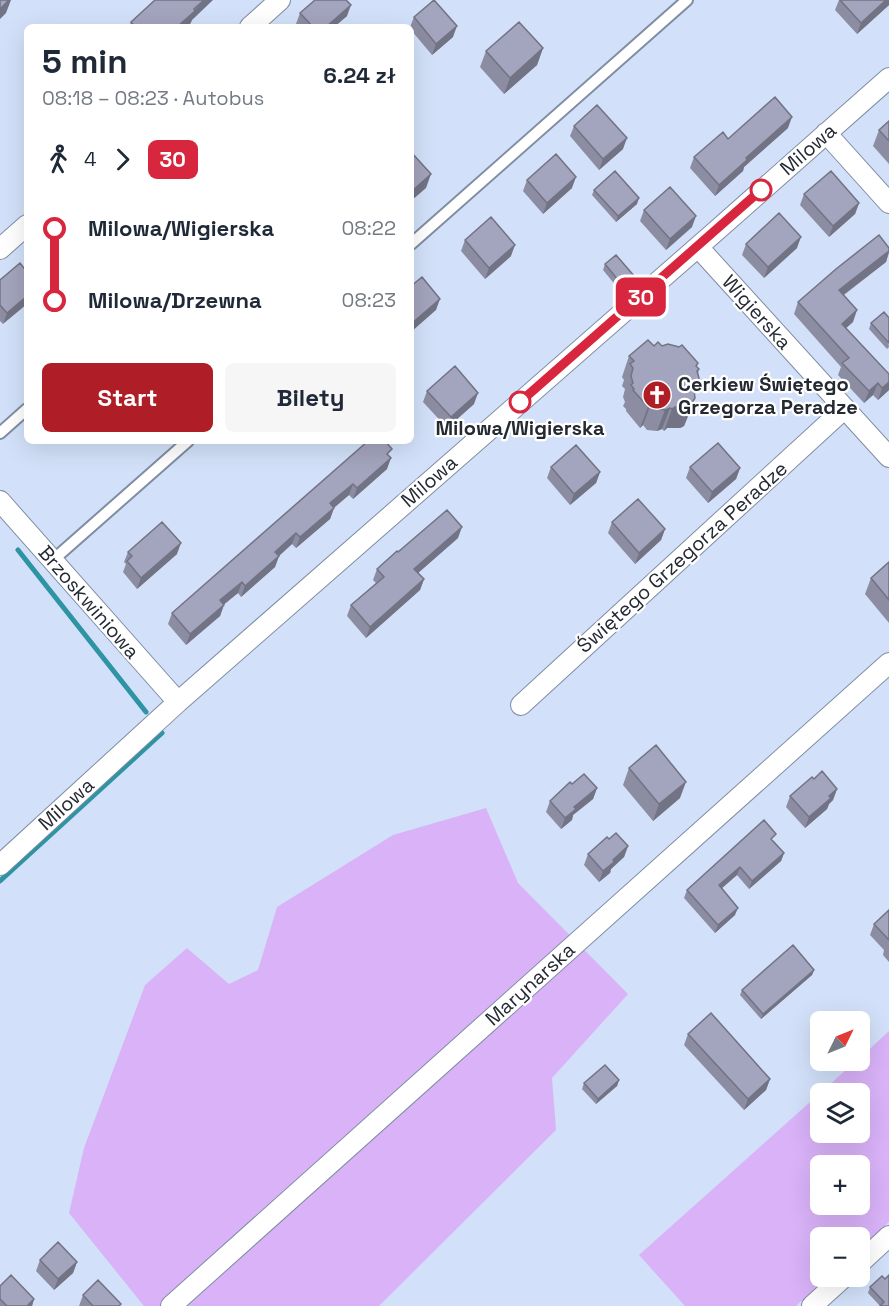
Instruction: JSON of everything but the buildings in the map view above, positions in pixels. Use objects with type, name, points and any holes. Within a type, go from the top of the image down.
[{"type":"street","points":[[253,24],[280,0]]},
{"type":"street","name":"Milowa","points":[[0,865],[178,702],[889,78]]},
{"type":"street","points":[[826,134],[889,203]]},
{"type":"street","points":[[0,249],[24,228]]},
{"type":"street","name":"Wigierska","points":[[698,247],[889,457]]},
{"type":"street","name":"Świętego Grzegorza Peradze","points":[[521,705],[844,409]]},
{"type":"street","name":"Brzoskwiniowa","points":[[0,501],[178,702]]},
{"type":"street","name":"Marynarska","points":[[171,1306],[889,663]]},
{"type":"street","points":[[870,1254],[889,1236]]},
{"type":"street","points":[[812,1306],[833,1287]]},
{"type":"lane","points":[[414,241],[687,0]]},
{"type":"lane","points":[[0,433],[24,412]]},
{"type":"lane","points":[[53,560],[185,444]]},
{"type":"shaded area","points":[[486,808],[518,883],[628,994],[552,1078],[556,1130],[379,1306],[144,1306],[69,1213],[84,1148],[145,985],[187,948],[229,984],[258,970],[277,907],[393,835]]},
{"type":"shaded area","points":[[889,1031],[889,1222],[870,1239],[870,1227],[810,1227],[810,1287],[817,1287],[796,1306],[685,1306],[639,1255],[810,1102],[810,1143],[870,1143],[870,1083],[831,1083],[845,1071],[870,1071],[870,1049]]},
{"type":"waterway","points":[[18,550],[146,712]]},
{"type":"waterway","points":[[0,881],[162,733]]},
{"type":"bus line","name":"30","points":[[520,402],[761,190]]},
{"type":"place","name":"Cerkiew Świętego Grzegorza Peradze","points":[[657,395]]},
{"type":"place","name":"Milowa/Wigierska","points":[[520,402]]}]
